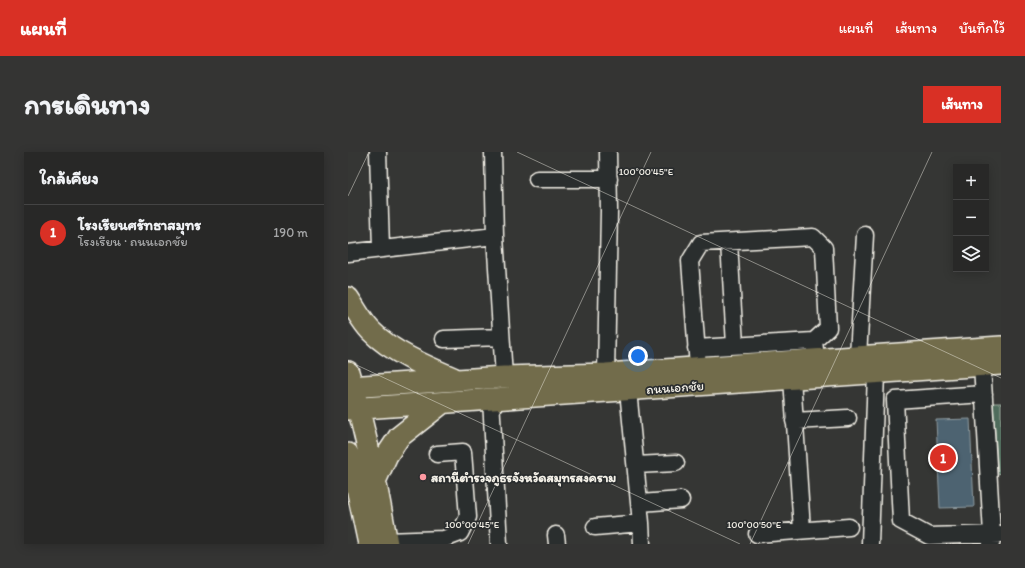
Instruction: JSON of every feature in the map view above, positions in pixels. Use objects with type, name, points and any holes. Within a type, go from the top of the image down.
[{"type":"main road","points":[[348,298],[371,331],[395,349],[427,367],[456,380]]},
{"type":"main road","name":"ถนนเอกชัย","points":[[350,382],[456,380],[504,376],[606,374],[697,357],[784,373],[815,350],[858,356],[1001,347]]},
{"type":"main road","name":"ถนนเอกชัย","points":[[354,409],[628,390],[784,373],[876,372],[992,364]]},
{"type":"main road","points":[[350,382],[354,409],[376,480],[381,543]]},
{"type":"main road","points":[[376,480],[387,455],[398,437],[442,403]]},
{"type":"main road","points":[[348,454],[356,483],[381,543]]},
{"type":"street","points":[[378,152],[381,248]]},
{"type":"street","points":[[493,152],[495,236],[504,376]]},
{"type":"street","points":[[606,374],[609,179],[608,152]]},
{"type":"street","points":[[537,179],[609,179]]},
{"type":"street","points":[[348,253],[495,236]]},
{"type":"street","points":[[813,236],[824,248],[828,328],[815,350],[735,346],[697,357],[690,261],[701,243],[729,242],[813,236]]},
{"type":"street","points":[[858,356],[865,236]]},
{"type":"street","points":[[729,242],[735,346]]},
{"type":"street","points":[[444,339],[501,337]]},
{"type":"street","points":[[984,394],[895,400],[901,522],[929,536],[995,537],[984,394],[992,364]]},
{"type":"street","points":[[870,544],[876,372]]},
{"type":"street","points":[[784,373],[794,421],[802,530]]},
{"type":"street","points":[[628,390],[640,503],[642,544]]},
{"type":"street","points":[[491,399],[498,544]]},
{"type":"street","points":[[794,421],[848,418]]},
{"type":"street","points":[[381,543],[444,539],[460,533],[468,517],[463,452],[437,454]]},
{"type":"street","points":[[636,465],[676,463]]},
{"type":"street","points":[[640,503],[681,500]]},
{"type":"street","points":[[595,527],[641,523]]},
{"type":"street","points":[[757,534],[849,527]]},
{"type":"green space","points":[[993,403],[1001,403],[1001,473],[998,474]]},
{"type":"water","points":[[970,419],[974,507],[940,508],[936,420]]},
{"type":"place","name":"โรงเรียนศรัทธาสมุทร","points":[[943,458]]},
{"type":"place","name":"สถานีตำรวจภูธรจังหวัดสมุทรสงคราม","points":[[423,477]]}]
